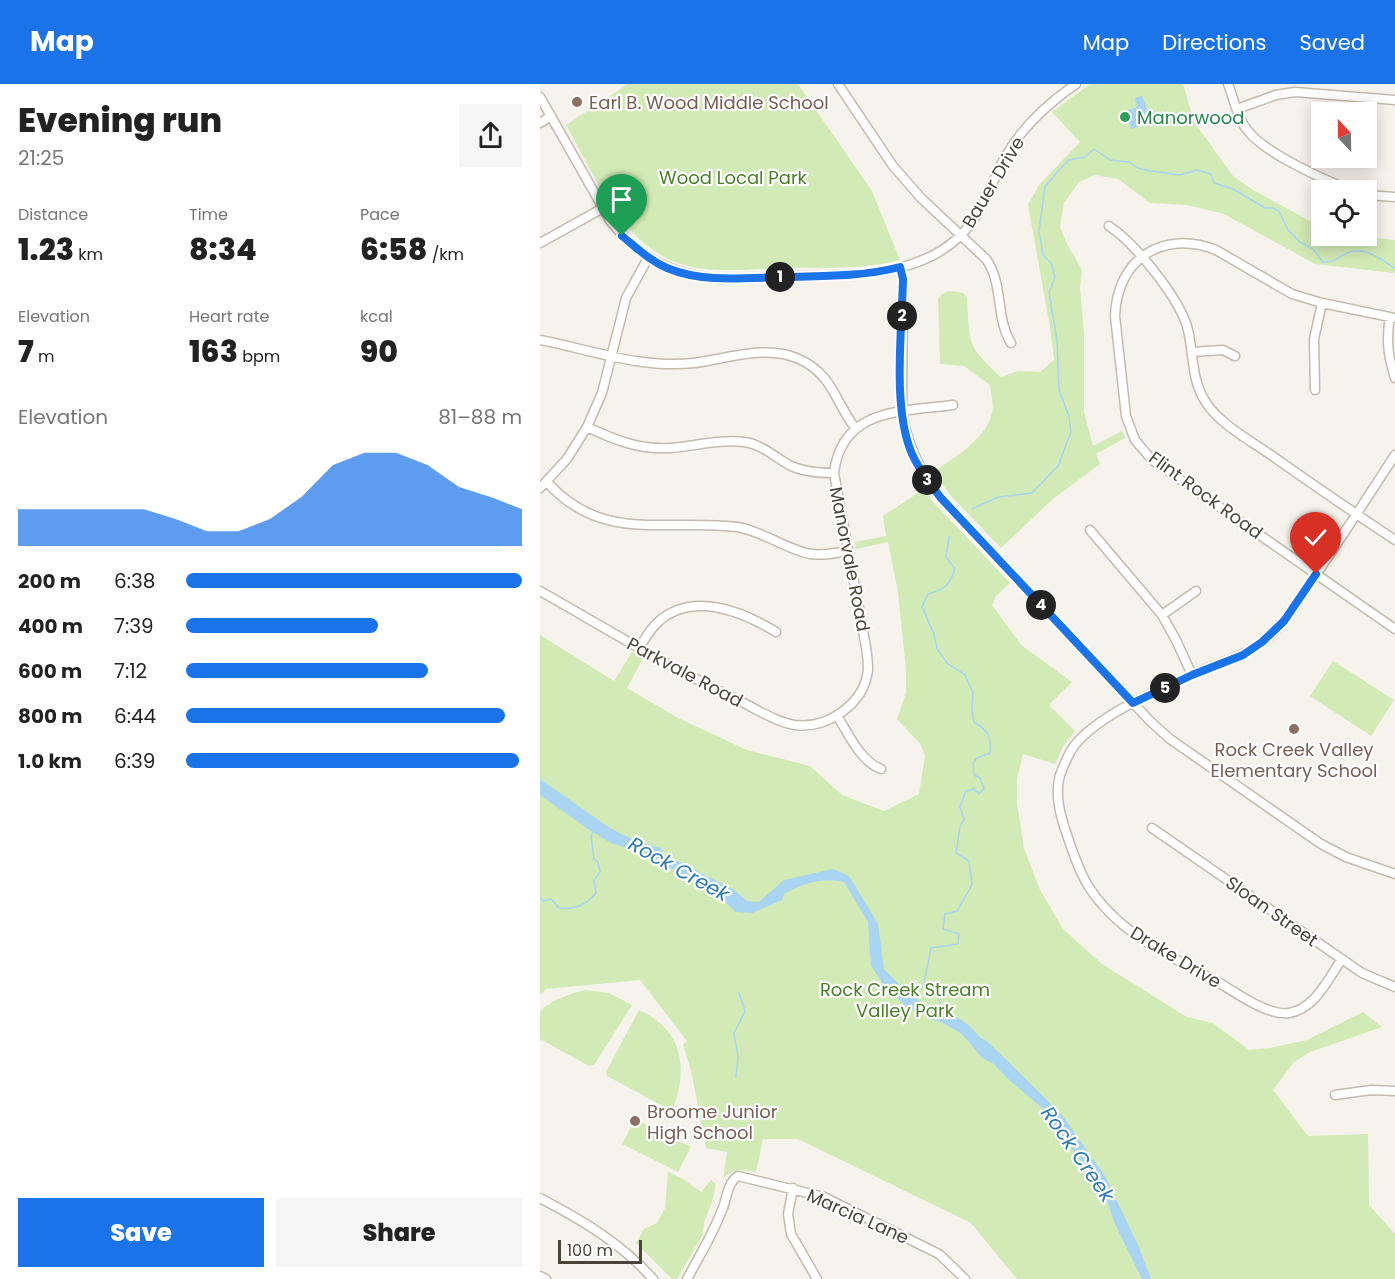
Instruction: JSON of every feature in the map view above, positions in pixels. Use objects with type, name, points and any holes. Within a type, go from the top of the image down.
[{"type":"street","points":[[838,84],[893,166],[921,198],[986,259],[993,269],[998,288],[1002,323],[1011,343]]},
{"type":"street","name":"Bauer Drive","points":[[540,97],[603,208],[622,236],[648,258],[683,273],[721,279],[873,274],[934,255],[960,235],[975,218],[1006,157],[1028,125],[1047,106],[1076,84]]},
{"type":"street","points":[[1228,84],[1248,131],[1262,145],[1327,180]]},
{"type":"street","points":[[1237,109],[1276,95],[1295,92],[1395,100]]},
{"type":"street","points":[[540,123],[552,116]]},
{"type":"street","points":[[1377,196],[1395,197]]},
{"type":"street","points":[[540,243],[603,208]]},
{"type":"street","points":[[1109,226],[1127,240],[1171,295],[1182,313],[1188,328],[1198,386],[1202,397],[1214,414],[1395,540]]},
{"type":"street","name":"Flint Rock Road","points":[[1392,318],[1322,303],[1281,289],[1216,250],[1188,242],[1173,243],[1157,248],[1141,257],[1119,287],[1115,316],[1126,416],[1135,440],[1152,460],[1395,629]]},
{"type":"street","points":[[648,258],[626,298],[602,393],[587,427],[567,459],[544,485],[575,508],[610,522],[633,525],[740,528],[762,534],[810,554],[848,550]]},
{"type":"street","points":[[900,267],[903,279],[902,412],[905,433],[913,455],[940,497],[1133,703],[1158,729],[1182,749],[1294,827],[1346,856],[1395,874]]},
{"type":"street","points":[[1315,390],[1314,339],[1322,303]]},
{"type":"street","points":[[1392,318],[1387,335],[1387,350],[1395,378]]},
{"type":"street","points":[[540,340],[639,363],[693,363],[766,352],[786,354],[800,359],[818,371],[856,429]]},
{"type":"street","points":[[1192,352],[1223,350],[1235,356]]},
{"type":"street","name":"Manorvale Road","points":[[837,716],[856,697],[868,669],[834,473],[840,450],[849,435],[865,422],[879,415],[953,405]]},
{"type":"street","points":[[587,427],[616,441],[646,448],[669,448],[728,441],[747,442],[800,470],[834,473]]},
{"type":"street","name":"Drake Drive","points":[[1342,959],[1313,1001],[1289,1013],[1276,1012],[1146,943],[1104,907],[1083,876],[1058,805],[1059,778],[1066,759],[1086,733],[1133,703],[1192,675],[1243,655],[1262,642],[1284,621],[1395,455]]},
{"type":"street","points":[[1090,530],[1162,615],[1192,675]]},
{"type":"street","name":"Parkvale Road","points":[[540,591],[698,681],[785,722],[810,725],[837,716]]},
{"type":"street","points":[[1162,615],[1196,591]]},
{"type":"street","points":[[639,648],[658,621],[688,606],[710,607],[740,614],[759,621],[776,632]]},
{"type":"street","points":[[837,716],[870,765],[881,769]]},
{"type":"street","name":"Sloan Street","points":[[1152,828],[1362,973],[1395,987]]},
{"type":"street","points":[[1335,1095],[1371,1090],[1395,1091]]},
{"type":"street","name":"Marcia Lane","points":[[687,1279],[723,1209],[730,1184],[738,1176],[824,1197],[939,1254],[962,1278]]},
{"type":"street","points":[[793,1188],[788,1214],[790,1234],[817,1279]]},
{"type":"street","points":[[540,1198],[609,1239],[653,1279]]},
{"type":"street","points":[[540,1276],[546,1279]]},
{"type":"green space","name":"Wood Local Park","points":[[628,84],[798,84],[872,191],[900,260],[858,267],[715,270],[678,263],[655,251],[619,216],[604,194],[566,125]]},
{"type":"green space","points":[[1090,84],[1183,84],[1194,122],[1233,176],[1253,190],[1311,222],[1311,246],[1377,246],[1377,238],[1395,240],[1395,273],[1315,264],[1224,214],[1187,205],[1150,203],[1118,179],[1095,175],[1079,182],[1064,203],[1060,227],[1082,270],[1080,287],[1084,334],[1084,412],[1093,446],[1122,431],[1125,438],[1096,454],[1100,464],[1053,499],[1001,548],[952,497],[933,472],[976,439],[989,422],[993,407],[990,385],[964,366],[940,364],[938,298],[944,293],[953,291],[963,293],[967,298],[972,343],[981,358],[1001,377],[1018,371],[1040,372],[1054,360],[1028,205],[1039,185],[1080,142],[1052,112]]},
{"type":"green space","name":"Rock Creek Stream Valley Park","points":[[924,489],[933,502],[1010,583],[996,596],[992,605],[1021,645],[1072,682],[1049,705],[1075,731],[1063,747],[1055,764],[1023,754],[1017,779],[1017,803],[1024,848],[1040,890],[1063,929],[1102,964],[1187,1017],[1213,1023],[1249,1050],[1307,1040],[1363,1012],[1382,1027],[1310,1052],[1294,1062],[1273,1090],[1308,1136],[1368,1134],[1369,1205],[1395,1234],[1395,1279],[1017,1279],[971,1223],[798,1139],[763,1139],[756,1172],[738,1170],[723,1179],[727,1152],[706,1148],[691,1070],[683,1045],[687,1041],[640,980],[546,989],[540,995],[540,635],[614,681],[632,652],[643,658],[627,688],[678,718],[747,750],[810,766],[842,795],[884,811],[919,794],[925,756],[921,745],[897,719],[906,693],[906,670],[898,593],[888,542],[856,549],[855,542],[886,536],[883,516]]},
{"type":"green space","points":[[1333,661],[1394,700],[1371,736],[1310,696]]},
{"type":"green space","points":[[584,990],[609,993],[632,1005],[594,1065],[589,1066],[540,1039],[540,1013],[543,1009],[559,999]]},
{"type":"green space","points":[[639,1010],[654,1018],[665,1028],[678,1052],[681,1065],[680,1080],[672,1111],[607,1076],[606,1072]]},
{"type":"green space","points":[[635,1119],[691,1147],[678,1172],[622,1144]]},
{"type":"green space","points":[[668,1172],[701,1192],[711,1180],[716,1184],[704,1222],[703,1234],[677,1279],[672,1279],[636,1243],[644,1229],[657,1223],[665,1208]]},
{"type":"water","points":[[1142,96],[1149,113],[1137,118],[1140,126],[1131,129],[1125,111],[1137,107],[1135,98]]},
{"type":"water","points":[[540,779],[610,828],[633,840],[661,848],[664,854],[734,890],[747,901],[759,902],[784,880],[833,869],[849,876],[878,924],[884,969],[904,990],[988,1042],[1062,1115],[1105,1176],[1138,1245],[1151,1279],[1142,1279],[1114,1222],[1107,1200],[1096,1181],[1041,1107],[994,1064],[982,1058],[962,1034],[929,1015],[906,1007],[884,985],[871,966],[868,922],[844,882],[828,880],[813,882],[791,890],[784,894],[782,900],[752,913],[736,912],[716,893],[683,877],[646,854],[611,843],[588,829],[540,795]]},
{"type":"waterway","points":[[972,509],[998,497],[1032,493],[1058,466],[1071,432],[1069,416],[1059,390],[1057,340],[1049,292],[1055,277],[1051,263],[1043,255],[1039,231],[1045,187],[1069,160],[1085,157],[1094,149],[1110,160],[1129,162],[1138,168],[1150,171],[1180,175],[1197,170],[1211,174],[1214,183],[1233,189],[1265,208],[1279,211],[1288,230],[1300,242],[1313,249],[1323,262],[1335,260],[1350,252],[1363,251],[1395,268]]},
{"type":"waterway","points":[[942,1015],[939,998],[934,990],[928,991],[923,987],[931,948],[958,944],[959,934],[943,929],[945,914],[957,911],[972,885],[969,861],[956,853],[960,827],[964,819],[960,807],[966,791],[974,789],[979,794],[984,789],[980,778],[974,775],[973,763],[977,758],[990,753],[988,734],[974,722],[973,693],[965,675],[947,663],[937,649],[934,634],[922,607],[928,594],[946,586],[953,575],[955,569],[946,557],[949,536]]},
{"type":"waterway","points":[[540,897],[543,901],[551,899],[559,908],[570,908],[584,904],[596,893],[594,881],[600,872],[598,862],[594,859],[591,835],[593,832]]},
{"type":"waterway","points":[[736,1077],[738,1057],[734,1033],[745,1011],[739,993]]},
{"type":"waterway","name":"Rock Creek","points":[[934,1015],[957,1023],[976,1040]]},
{"type":"place","name":"Earl B. Wood Middle School","points":[[577,102]]},
{"type":"place","name":"Manorwood","points":[[1125,117]]},
{"type":"place","name":"Rock Creek Valley Elementary School","points":[[1294,729]]},
{"type":"place","name":"Broome Junior High School","points":[[635,1121]]},
{"type":"route","points":[[622,236],[648,258],[667,268],[698,277],[721,279],[873,274],[900,267],[903,279],[900,381],[902,412],[905,433],[913,455],[940,497],[1133,703],[1192,675],[1243,655],[1262,642],[1284,621],[1316,574]]}]
